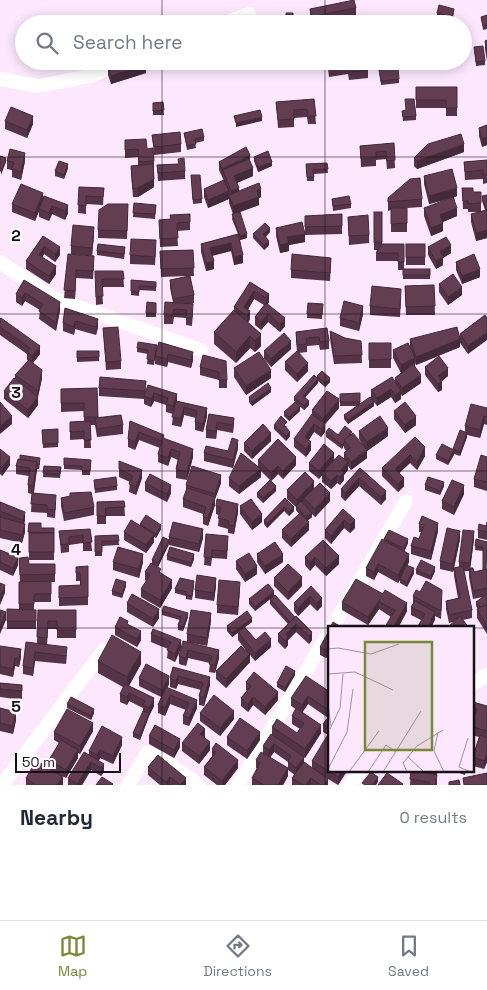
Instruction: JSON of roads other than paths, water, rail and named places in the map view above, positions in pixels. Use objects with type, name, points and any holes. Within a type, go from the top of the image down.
[{"type":"street","points":[[0,79],[38,86],[90,76],[104,70]]},
{"type":"street","points":[[0,262],[54,298],[201,350]]},
{"type":"street","points":[[333,626],[406,501]]},
{"type":"street","points":[[238,785],[328,634]]},
{"type":"street","points":[[2,785],[103,651]]},
{"type":"street","points":[[474,683],[487,675]]},
{"type":"street","points":[[128,785],[148,752],[170,764],[199,785]]},
{"type":"street","points":[[350,785],[359,772]]}]
